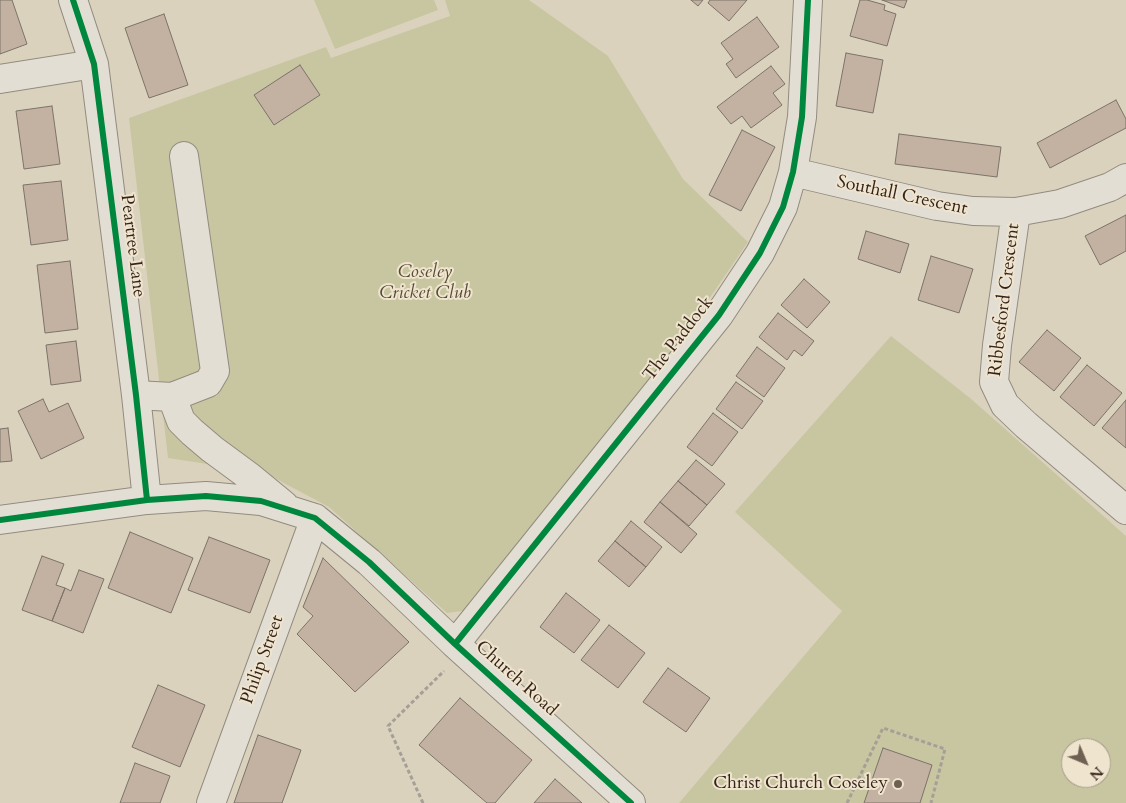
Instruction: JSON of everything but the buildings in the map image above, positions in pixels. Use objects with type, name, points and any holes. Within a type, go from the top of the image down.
[{"type":"street","name":"Peartree Lane","points":[[73,0],[94,64],[136,395],[147,500]]},
{"type":"street","name":"The Paddock","points":[[455,644],[719,314],[760,253],[783,207],[793,172],[802,117],[808,0]]},
{"type":"street","points":[[0,79],[94,64]]},
{"type":"street","points":[[136,395],[172,397],[208,383],[216,371],[184,156]]},
{"type":"street","name":"Southall Crescent","points":[[793,172],[936,206],[973,212],[1016,212],[1060,204],[1110,187],[1126,178]]},
{"type":"street","name":"Ribbesford Crescent","points":[[1016,212],[997,345],[994,382],[1005,405],[1126,510]]},
{"type":"street","name":"Church Road","points":[[172,397],[181,421],[192,432],[250,477],[369,562],[455,644],[631,803]]},
{"type":"street","points":[[0,520],[147,500],[206,496],[261,501],[303,514]]},
{"type":"street","name":"Philip Street","points":[[211,803],[303,514]]},
{"type":"path","points":[[423,803],[388,726],[452,663],[455,644]]},
{"type":"path","points":[[847,803],[883,728],[945,749],[931,803]]},
{"type":"green space","points":[[314,0],[434,0],[438,10],[335,49]]},
{"type":"green space","name":"Coseley Cricket Club","points":[[445,0],[529,0],[608,56],[683,179],[748,242],[622,426],[470,610],[447,613],[329,507],[265,473],[168,458],[129,118],[326,47],[331,58],[450,16]]},
{"type":"green space","points":[[891,336],[970,398],[1126,536],[1126,803],[679,803],[842,611],[735,512]]},
{"type":"cycle path","points":[[73,0],[94,64],[136,395],[147,500]]},
{"type":"cycle path","points":[[455,644],[719,315],[760,253],[783,207],[793,172],[802,117],[808,0]]},
{"type":"cycle path","points":[[0,520],[147,500],[206,496],[261,501],[315,518],[369,562],[455,644],[631,803]]},
{"type":"place","name":"Christ Church Coseley","points":[[898,784]]}]
